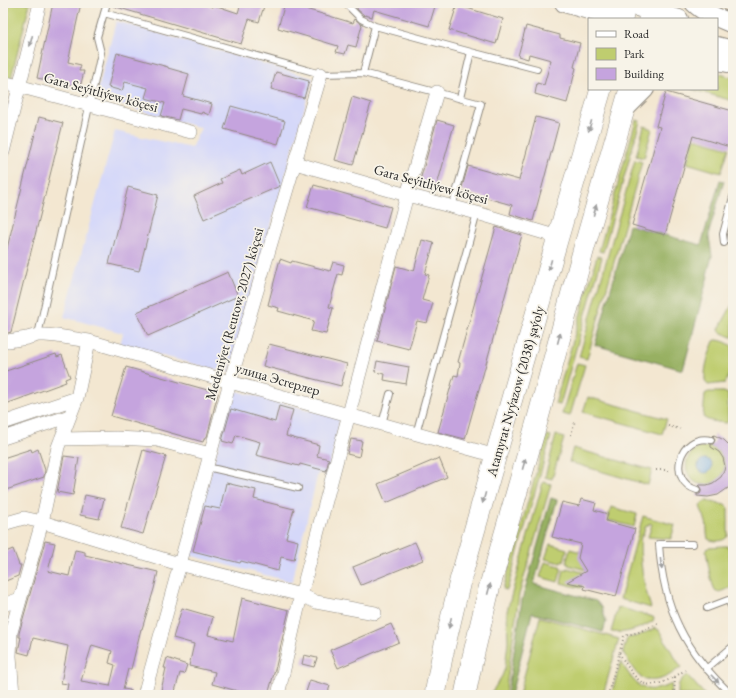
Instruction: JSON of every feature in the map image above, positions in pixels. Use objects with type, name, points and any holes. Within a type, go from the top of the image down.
[{"type":"main road","points":[[564,3],[623,10],[651,11],[675,18]]},
{"type":"main road","points":[[694,3],[717,18]]},
{"type":"main road","points":[[718,18],[733,24]]},
{"type":"main road","points":[[718,29],[733,33]]},
{"type":"main road","points":[[718,46],[733,50]]},
{"type":"main road","points":[[718,61],[733,64]]},
{"type":"main road","name":"Atamyrat Nyýazow (2038) şaýoly","points":[[435,695],[442,657],[460,581],[601,90]]},
{"type":"main road","name":"Atamyrat Nyýazow (2038) şaýoly","points":[[465,695],[489,589],[630,90]]},
{"type":"main road","points":[[625,109],[644,90]]},
{"type":"street","points":[[3,152],[40,3]]},
{"type":"street","name":"Medeniýet (Reutow, 2027) köçesi","points":[[144,695],[230,382],[321,74]]},
{"type":"street","name":"Gara Seýitliýew köçesi","points":[[3,82],[191,132]]},
{"type":"street","points":[[278,695],[301,595],[407,195],[437,92]]},
{"type":"street","name":"Gara Seýitliýew köçesi","points":[[295,163],[558,237]]},
{"type":"street","name":"улица Эсгерлер","points":[[3,340],[8,341],[38,335],[57,336],[89,341],[349,416],[496,456]]},
{"type":"street","points":[[13,695],[10,656],[11,632],[42,522],[58,447],[77,398],[89,341]]},
{"type":"street","points":[[3,423],[77,398]]},
{"type":"street","points":[[3,438],[70,416]]},
{"type":"street","points":[[61,439],[116,438],[157,440],[210,454]]},
{"type":"street","points":[[3,524],[24,518],[42,522],[179,564],[301,595],[316,602],[374,613]]},
{"type":"street","points":[[3,605],[20,599]]},
{"type":"lane","points":[[38,335],[101,53],[97,37],[107,3]]},
{"type":"lane","points":[[345,3],[361,19],[375,26],[537,69]]},
{"type":"lane","points":[[104,12],[321,74],[363,73],[481,104],[452,206]]},
{"type":"lane","points":[[363,73],[375,26]]},
{"type":"lane","points":[[460,98],[472,52]]},
{"type":"lane","points":[[724,244],[723,234],[733,197]]},
{"type":"lane","points":[[416,434],[477,213]]},
{"type":"lane","points":[[382,424],[390,394]]},
{"type":"lane","points":[[697,490],[690,487],[684,480],[679,468],[680,459],[690,444],[703,440],[711,440]]},
{"type":"lane","points":[[207,467],[298,488]]},
{"type":"lane","points":[[693,544],[659,544],[660,562],[670,607],[685,639],[706,669],[732,695]]},
{"type":"lane","points":[[707,608],[728,600],[733,610]]},
{"type":"lane","points":[[706,669],[732,647]]},
{"type":"path","points":[[571,435],[575,420]]},
{"type":"path","points":[[668,426],[680,429]]},
{"type":"path","points":[[656,470],[670,470]]},
{"type":"path","points":[[608,695],[624,636],[640,632],[659,623]]},
{"type":"path","points":[[619,653],[635,676],[641,682],[648,684],[656,684],[675,677],[685,670]]},
{"type":"path","points":[[674,695],[675,677]]},
{"type":"shaded area","points":[[116,21],[313,78],[229,373],[120,345],[123,333],[64,317],[115,131],[191,148],[201,128],[96,98]]},
{"type":"shaded area","points":[[233,390],[340,418],[328,475],[318,473],[292,582],[189,555]]},
{"type":"green space","points":[[3,3],[30,3],[3,110]]},
{"type":"green space","points":[[718,73],[733,78],[733,101],[694,90],[718,90]]},
{"type":"green space","points":[[636,120],[640,121],[603,252],[599,251]]},
{"type":"green space","points":[[644,126],[652,129],[644,158],[636,156]]},
{"type":"green space","points":[[694,138],[729,148],[721,173],[687,163]]},
{"type":"green space","points":[[635,160],[642,162],[587,359],[579,357]]},
{"type":"green space","points":[[720,180],[724,181],[709,232],[712,256],[683,370],[595,345],[629,225],[701,245]]},
{"type":"green space","points":[[597,256],[602,257],[560,405],[555,404]]},
{"type":"green space","points":[[733,303],[733,337],[731,337],[720,332],[719,329]]},
{"type":"green space","points":[[714,341],[725,342],[733,347],[728,378],[725,383],[708,385],[705,381],[706,366]]},
{"type":"green space","points":[[577,363],[585,365],[570,416],[562,414]]},
{"type":"green space","points":[[709,392],[724,392],[728,394],[727,423],[711,421],[703,417],[705,394]]},
{"type":"green space","points":[[588,397],[667,419],[662,434],[583,412]]},
{"type":"green space","points":[[547,435],[551,436],[507,590],[503,589]]},
{"type":"green space","points":[[556,435],[564,438],[552,479],[545,477]]},
{"type":"green space","points":[[701,447],[710,447],[716,450],[724,461],[722,475],[718,480],[710,484],[695,482],[687,471],[688,457],[693,451]]},
{"type":"green space","points":[[573,448],[652,470],[648,485],[569,462]]},
{"type":"green space","points":[[543,482],[551,484],[519,595],[505,695],[490,695],[502,676],[505,668],[508,642],[507,611]]},
{"type":"green space","points":[[551,498],[557,500],[534,584],[596,601],[602,607],[606,622],[603,632],[532,613],[511,695],[507,695],[522,600]]},
{"type":"green space","points":[[707,501],[725,505],[728,508],[728,536],[724,539],[713,541],[708,539],[706,521],[700,506],[703,502]]},
{"type":"green space","points":[[611,507],[637,514],[634,527],[608,520]]},
{"type":"green space","points":[[643,516],[675,525],[671,539],[648,537],[652,524],[649,523],[649,525],[646,525],[643,535],[641,535],[640,553],[642,572],[651,608],[620,599]]},
{"type":"green space","points":[[550,544],[567,549],[564,562],[562,561],[561,563],[545,559]]},
{"type":"green space","points":[[727,546],[729,548],[733,587],[719,592],[716,591],[712,583],[706,550],[709,547]]},
{"type":"green space","points":[[570,549],[591,555],[586,570],[568,565],[568,563],[566,563]]},
{"type":"green space","points":[[545,562],[560,566],[560,568],[562,568],[558,582],[540,577]]},
{"type":"green space","points":[[567,568],[586,573],[581,588],[561,583],[564,569],[566,570]]},
{"type":"green space","points":[[618,607],[653,617],[653,621],[633,630],[611,632]]},
{"type":"green space","points":[[540,617],[619,639],[603,695],[519,695]]},
{"type":"green space","points":[[655,628],[659,630],[681,667],[673,673],[658,680],[647,680],[636,673],[623,652],[627,638],[638,636]]},
{"type":"green space","points":[[621,662],[631,677],[647,689],[662,688],[672,684],[670,695],[611,695]]},
{"type":"green space","points":[[687,675],[705,695],[678,695],[679,684]]},
{"type":"water","points":[[702,459],[708,459],[712,463],[712,469],[708,473],[702,473],[698,469],[698,463]]},
{"type":"building","points":[[53,3],[81,3],[68,62],[81,65],[79,71],[84,71],[81,84],[77,83],[76,86],[37,78]]},
{"type":"building","points":[[114,3],[201,3],[213,7],[214,5],[238,13],[241,3],[265,3],[259,22],[249,19],[241,44],[113,6]]},
{"type":"building","points":[[285,3],[353,23],[355,19],[362,25],[356,47],[348,45],[345,54],[336,52],[338,46],[278,28]]},
{"type":"building","points":[[358,3],[436,3],[429,26],[374,10],[372,17],[365,16],[357,9]]},
{"type":"building","points":[[457,5],[503,19],[496,44],[449,30]]},
{"type":"building","points":[[526,26],[560,35],[560,38],[580,43],[574,67],[576,68],[567,103],[535,94],[537,83],[544,85],[551,60],[529,54],[528,59],[518,56]]},
{"type":"building","points":[[117,53],[189,74],[183,96],[212,104],[209,115],[202,112],[201,114],[181,109],[178,120],[161,116],[165,103],[145,98],[148,88],[125,82],[122,91],[108,87]]},
{"type":"building","points":[[276,72],[309,81],[304,98],[271,89]]},
{"type":"building","points":[[666,92],[733,111],[733,137],[730,147],[693,136],[665,235],[632,225],[660,127],[656,126]]},
{"type":"building","points":[[352,97],[371,103],[353,165],[335,160]]},
{"type":"building","points":[[231,106],[285,121],[278,144],[224,129]]},
{"type":"building","points":[[39,117],[63,123],[11,332],[8,333],[3,332],[3,265]]},
{"type":"building","points":[[536,117],[559,123],[533,221],[510,214],[512,205],[461,191],[468,166],[519,180]]},
{"type":"building","points":[[437,120],[454,125],[436,189],[419,184]]},
{"type":"building","points":[[270,162],[280,186],[204,219],[194,196],[222,183],[220,179],[240,170],[242,175]]},
{"type":"building","points":[[314,185],[391,207],[385,228],[307,207]]},
{"type":"building","points":[[128,187],[158,195],[139,271],[109,264]]},
{"type":"building","points":[[496,227],[522,235],[465,439],[438,432],[454,375],[458,376],[460,363],[458,362]]},
{"type":"building","points":[[422,240],[434,243],[425,274],[429,275],[422,300],[433,303],[427,323],[417,321],[409,349],[377,341],[396,266],[414,271]]},
{"type":"building","points":[[280,259],[291,263],[292,261],[330,271],[333,262],[344,265],[342,275],[338,274],[329,307],[333,308],[326,334],[311,331],[314,321],[278,311],[279,308],[268,305]]},
{"type":"building","points":[[228,272],[238,296],[148,336],[137,312]]},
{"type":"building","points":[[269,344],[347,364],[341,386],[263,366]]},
{"type":"building","points":[[56,354],[57,357],[62,355],[70,377],[65,379],[66,382],[3,405],[3,372]]},
{"type":"building","points":[[377,361],[409,367],[406,384],[384,380],[385,374],[375,372]]},
{"type":"building","points":[[126,367],[218,393],[207,437],[205,437],[203,442],[111,416]]},
{"type":"building","points":[[279,406],[293,410],[286,436],[319,445],[317,456],[329,459],[326,471],[256,455],[260,442],[236,435],[233,444],[222,441],[231,409],[275,422]]},
{"type":"building","points":[[714,435],[724,440],[733,449],[733,482],[728,488],[718,495],[708,497],[697,496],[697,494],[700,494],[701,492],[700,485],[713,483],[721,477],[724,471],[725,466],[723,458],[719,452],[711,447],[711,444],[713,444],[715,440]]},
{"type":"building","points":[[351,439],[362,441],[359,457],[347,454]]},
{"type":"building","points":[[31,449],[32,452],[38,449],[45,470],[44,477],[3,491],[3,458]]},
{"type":"building","points":[[143,450],[166,456],[143,534],[121,528]]},
{"type":"building","points":[[64,456],[79,458],[73,495],[57,492]]},
{"type":"building","points":[[439,458],[447,477],[386,503],[378,484]]},
{"type":"building","points":[[226,483],[256,490],[254,499],[294,509],[286,538],[298,541],[294,560],[281,557],[278,571],[241,561],[240,563],[193,551],[205,506],[220,509]]},
{"type":"building","points":[[85,495],[104,499],[99,519],[80,515]]},
{"type":"building","points":[[581,499],[596,503],[594,510],[608,514],[606,521],[635,529],[616,597],[584,589],[585,586],[567,582],[586,571],[578,558],[581,544],[552,537],[562,502],[579,506]]},
{"type":"building","points":[[45,541],[55,543],[48,571],[69,576],[75,550],[85,552],[85,555],[158,572],[131,669],[128,669],[123,689],[130,690],[130,695],[66,695],[68,684],[61,683],[68,646],[33,638],[29,655],[18,652],[21,637],[19,637]],"holes":[[[92,645],[112,651],[109,663],[115,665],[110,686],[81,681]]]},
{"type":"building","points":[[415,542],[423,560],[361,585],[353,567]]},
{"type":"building","points":[[13,549],[19,565],[21,565],[18,576],[3,582],[3,553]]},
{"type":"building","points":[[242,598],[289,610],[268,695],[240,695],[241,692],[212,684],[215,672],[189,666],[194,644],[173,638],[182,608],[213,617],[208,635],[233,641]]},
{"type":"building","points":[[391,624],[399,642],[338,668],[330,650]]},
{"type":"building","points":[[304,655],[317,658],[314,667],[302,664]]},
{"type":"building","points":[[167,658],[187,665],[184,674],[180,673],[174,695],[160,695],[166,668],[164,668]]},
{"type":"building","points":[[310,680],[330,686],[327,695],[305,695]]}]
